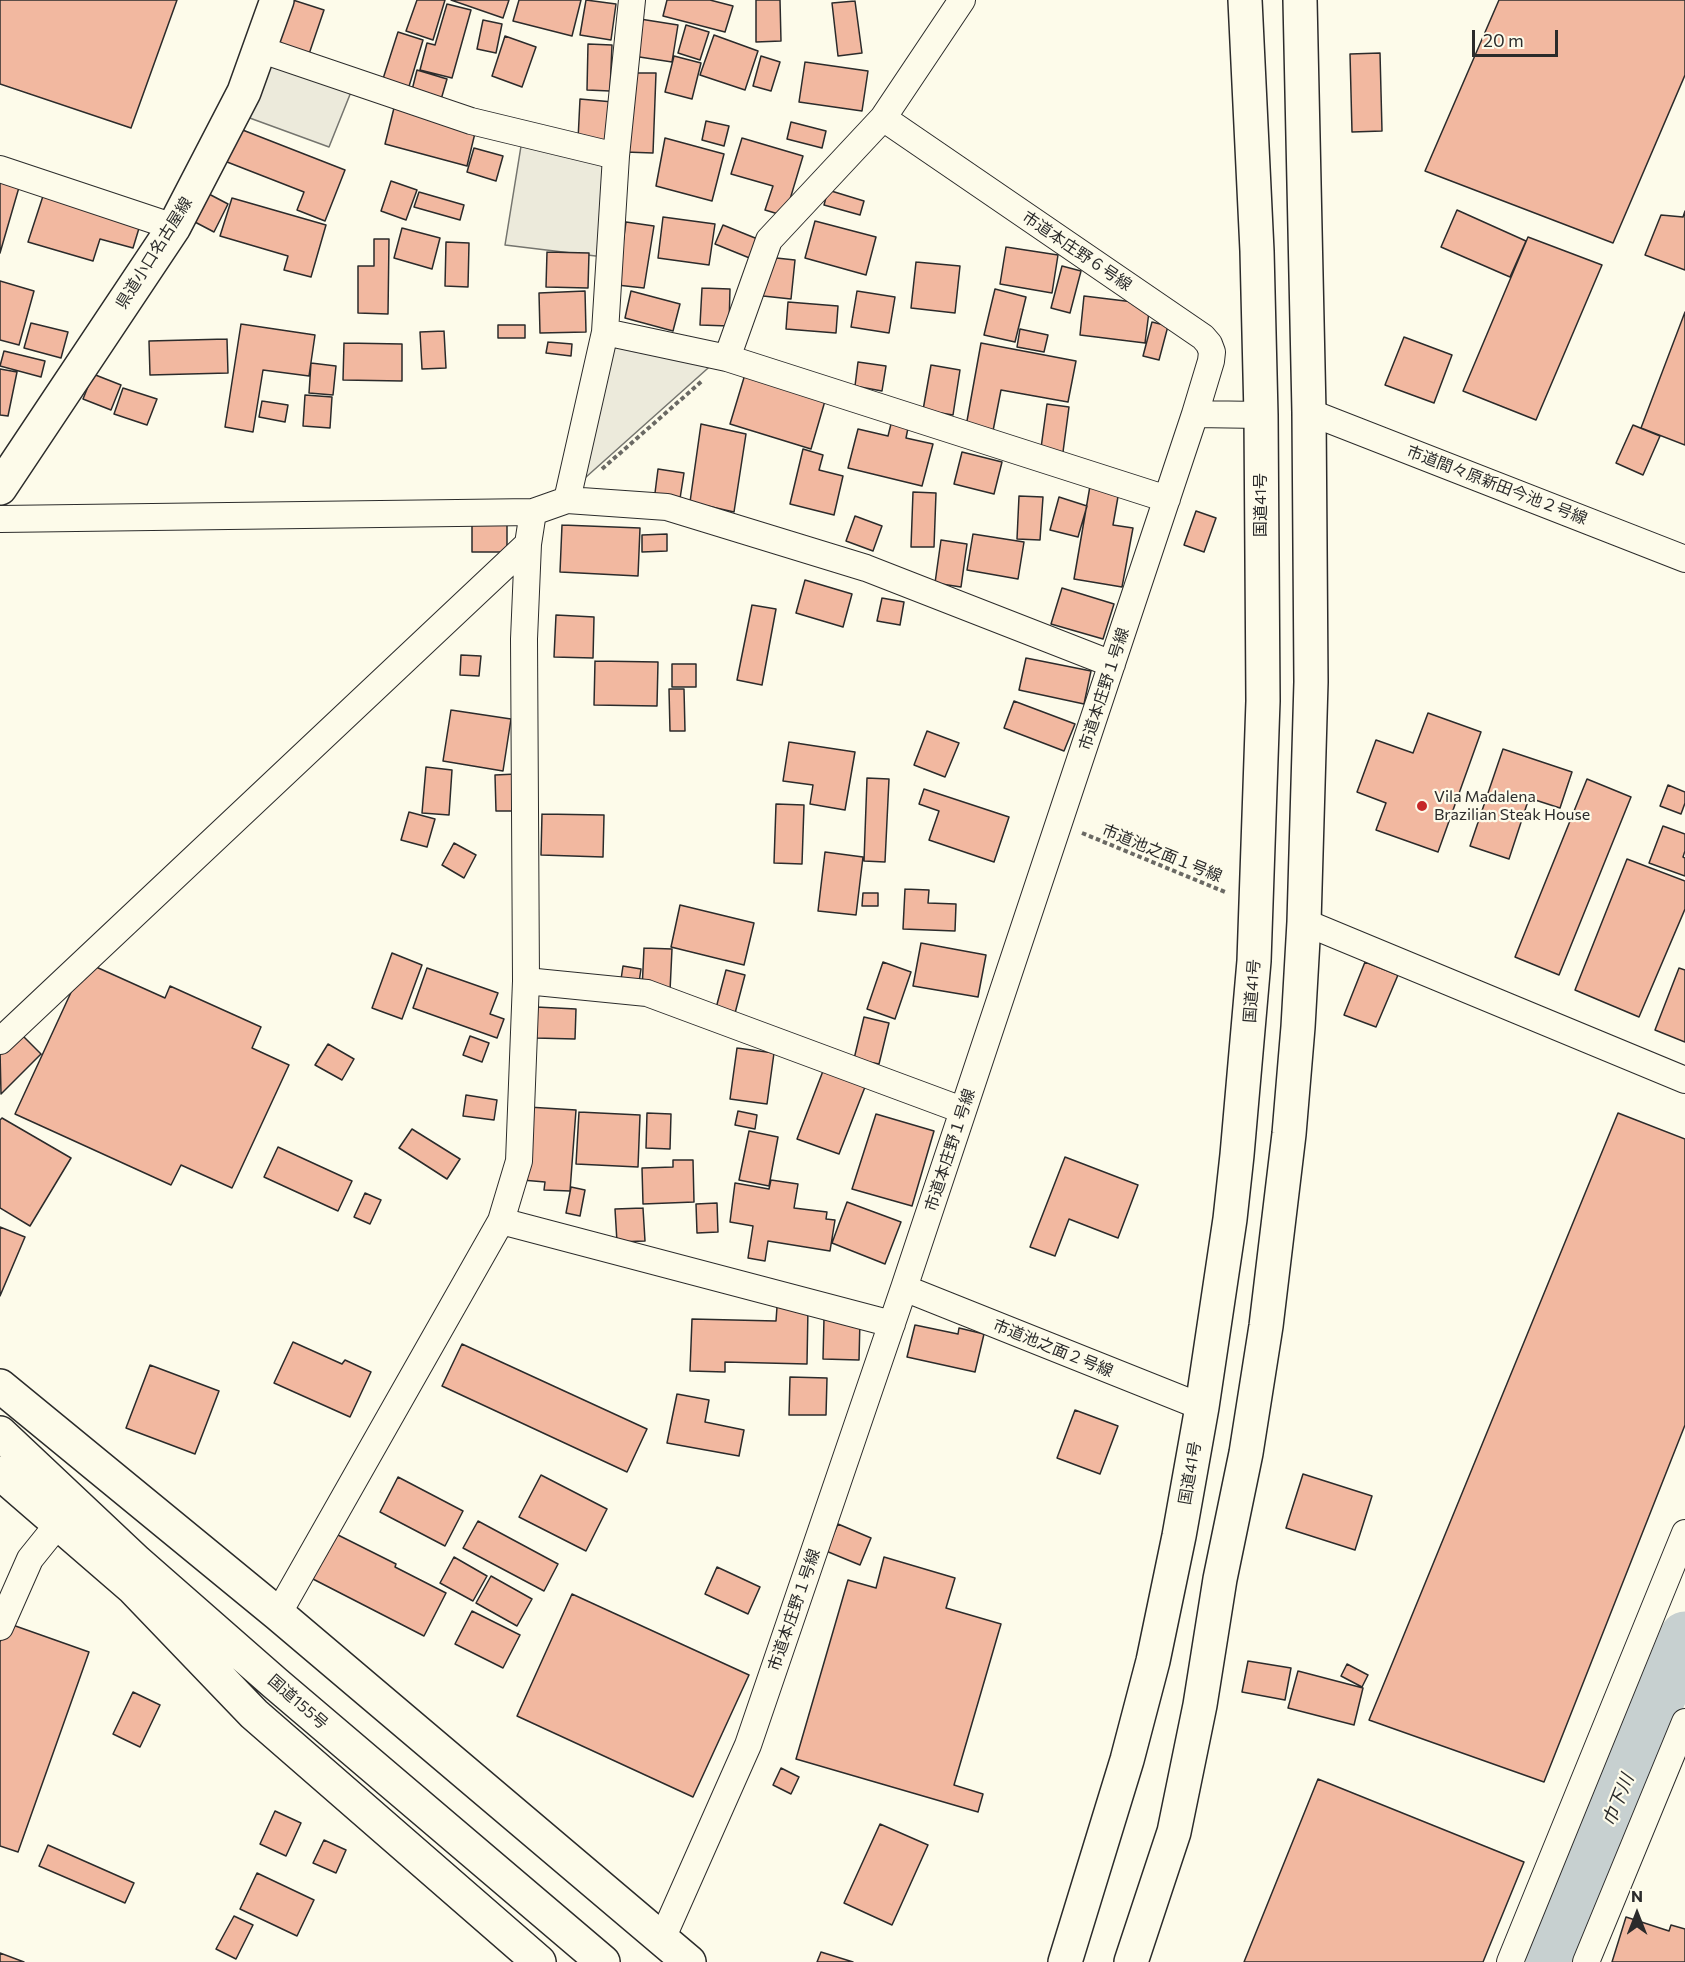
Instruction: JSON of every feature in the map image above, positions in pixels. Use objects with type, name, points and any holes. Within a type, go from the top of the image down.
[{"type":"main road","name":"県道小口名古屋線","points":[[0,488],[174,227],[244,92],[277,0]]},
{"type":"main road","name":"国道41号","points":[[1065,1962],[1123,1771],[1153,1660],[1179,1536],[1202,1407],[1234,1187],[1249,1026],[1257,904],[1263,701],[1261,415],[1257,251],[1245,0]]},
{"type":"main road","points":[[1131,1962],[1174,1832],[1200,1705],[1220,1579],[1246,1453],[1266,1326],[1289,1134],[1304,922],[1311,682],[1309,412],[1300,0]]},
{"type":"main road","points":[[0,1386],[278,1614],[689,1962]]},
{"type":"main road","name":"国道155号","points":[[0,1432],[270,1690],[575,1962]]},
{"type":"main road","name":"国道155号","points":[[0,1473],[134,1590],[270,1690],[603,1962]]},
{"type":"main road","points":[[134,1590],[254,1714],[539,1962]]},
{"type":"street","points":[[567,500],[605,332],[616,156],[632,0]]},
{"type":"street","points":[[727,358],[769,240],[883,118],[962,0]]},
{"type":"street","points":[[260,49],[471,121],[616,156]]},
{"type":"street","name":"市道本庄野６号線","points":[[883,118],[1203,337],[1212,352],[1210,371],[1195,414]]},
{"type":"street","points":[[0,169],[174,227]]},
{"type":"street","points":[[605,332],[727,358],[1167,499]]},
{"type":"street","name":"市道間々原新田今池２号線","points":[[1309,412],[1685,559]]},
{"type":"street","points":[[1195,414],[1261,415]]},
{"type":"street","name":"市道本庄野１号線","points":[[662,1939],[748,1745],[892,1324],[1195,414]]},
{"type":"street","points":[[0,519],[533,512],[567,500],[667,507],[866,568],[1112,664]]},
{"type":"street","points":[[278,1614],[501,1221],[519,1161],[526,981],[524,639],[528,544],[533,512]]},
{"type":"street","points":[[0,1041],[528,544]]},
{"type":"street","points":[[1304,922],[1685,1080]]},
{"type":"street","points":[[526,981],[647,993],[962,1110]]},
{"type":"street","points":[[501,1221],[892,1324]]},
{"type":"street","name":"市道池之面２号線","points":[[904,1288],[1202,1407]]},
{"type":"street","points":[[0,1627],[30,1559],[59,1523]]},
{"type":"street","points":[[1510,1962],[1685,1533]]},
{"type":"street","points":[[1586,1962],[1685,1722]]},
{"type":"path","points":[[567,500],[727,358]]},
{"type":"path","name":"市道池之面１号線","points":[[1059,824],[1257,904]]},
{"type":"shaded area","points":[[266,62],[351,92],[329,147],[247,117]]},
{"type":"shaded area","points":[[522,140],[610,162],[604,257],[505,245]]},
{"type":"shaded area","points":[[608,339],[716,361],[576,486]]},
{"type":"building","points":[[0,0],[177,0],[131,128],[0,84]]},
{"type":"building","points":[[293,0],[324,10],[308,57],[277,46]]},
{"type":"building","points":[[417,0],[445,0],[433,40],[406,31]]},
{"type":"building","points":[[451,0],[509,0],[503,18]]},
{"type":"building","points":[[519,0],[581,0],[572,36],[513,21]]},
{"type":"building","points":[[586,0],[616,4],[611,40],[580,35]]},
{"type":"building","points":[[667,0],[710,0],[733,6],[725,32],[663,16]]},
{"type":"building","points":[[756,0],[780,0],[781,41],[756,42]]},
{"type":"building","points":[[1499,0],[1685,0],[1685,75],[1613,243],[1425,171]]},
{"type":"building","points":[[855,1],[862,53],[838,56],[832,3]]},
{"type":"building","points":[[447,4],[471,10],[452,78],[420,70],[427,43],[435,45]]},
{"type":"building","points":[[640,19],[678,25],[672,62],[633,56]]},
{"type":"building","points":[[483,20],[502,24],[496,53],[477,49]]},
{"type":"building","points":[[686,25],[709,32],[700,60],[678,53]]},
{"type":"building","points":[[398,32],[423,40],[407,93],[381,85]]},
{"type":"building","points":[[714,35],[758,51],[745,90],[700,75]]},
{"type":"building","points":[[505,36],[536,47],[522,87],[492,76]]},
{"type":"building","points":[[588,44],[612,45],[610,91],[587,90]]},
{"type":"building","points":[[1380,53],[1382,131],[1352,132],[1350,54]]},
{"type":"building","points":[[674,56],[701,63],[692,99],[665,92]]},
{"type":"building","points":[[761,56],[780,62],[771,91],[753,86]]},
{"type":"building","points":[[805,62],[868,71],[862,111],[799,102]]},
{"type":"building","points":[[417,70],[447,79],[440,103],[411,94]]},
{"type":"building","points":[[627,73],[656,73],[653,153],[625,152]]},
{"type":"building","points":[[580,99],[613,102],[610,143],[578,140]]},
{"type":"building","points":[[394,108],[476,129],[467,166],[385,144]]},
{"type":"building","points":[[706,121],[729,126],[724,146],[702,140]]},
{"type":"building","points":[[791,122],[826,131],[822,148],[787,139]]},
{"type":"building","points":[[235,127],[345,170],[325,221],[297,210],[304,192],[222,160]]},
{"type":"building","points":[[665,138],[724,154],[712,201],[656,186]]},
{"type":"building","points":[[742,138],[803,156],[785,216],[765,210],[773,186],[731,174]]},
{"type":"building","points":[[474,148],[503,156],[496,181],[467,172]]},
{"type":"building","points":[[0,171],[22,177],[0,253]]},
{"type":"building","points":[[391,181],[417,190],[406,220],[381,211]]},
{"type":"building","points":[[828,190],[864,201],[860,215],[824,205]]},
{"type":"building","points":[[419,192],[464,205],[460,220],[414,207]]},
{"type":"building","points":[[207,193],[228,204],[214,232],[193,221]]},
{"type":"building","points":[[43,196],[140,225],[133,248],[100,239],[93,261],[28,242]]},
{"type":"building","points":[[232,198],[326,225],[311,277],[284,270],[288,256],[220,236]]},
{"type":"building","points":[[1457,210],[1526,241],[1510,277],[1441,247]]},
{"type":"building","points":[[1685,211],[1685,270],[1645,255],[1661,215],[1683,217]]},
{"type":"building","points":[[663,217],[715,224],[709,265],[658,258]]},
{"type":"building","points":[[815,221],[876,237],[866,275],[805,258]]},
{"type":"building","points":[[626,222],[654,226],[644,288],[617,285]]},
{"type":"building","points":[[723,225],[760,240],[752,259],[715,244]]},
{"type":"building","points":[[402,228],[440,238],[432,269],[394,258]]},
{"type":"building","points":[[1528,237],[1602,265],[1536,420],[1463,391]]},
{"type":"building","points":[[374,239],[389,239],[388,314],[358,313],[358,266],[374,266]]},
{"type":"building","points":[[446,242],[469,243],[468,287],[445,286]]},
{"type":"building","points":[[1006,247],[1058,255],[1052,293],[1000,284]]},
{"type":"building","points":[[547,252],[589,253],[588,288],[546,287]]},
{"type":"building","points":[[767,257],[795,260],[791,299],[763,296]]},
{"type":"building","points":[[916,262],[960,266],[955,313],[911,308]]},
{"type":"building","points":[[1062,266],[1081,271],[1070,313],[1051,308]]},
{"type":"building","points":[[0,281],[34,291],[19,345],[0,340]]},
{"type":"building","points":[[702,288],[730,289],[729,326],[700,325]]},
{"type":"building","points":[[995,289],[1026,297],[1015,342],[984,335]]},
{"type":"building","points":[[585,291],[586,332],[540,333],[539,293]]},
{"type":"building","points":[[631,291],[680,304],[673,331],[625,318]]},
{"type":"building","points":[[857,291],[895,297],[889,333],[851,327]]},
{"type":"building","points":[[1084,296],[1150,304],[1145,343],[1080,335]]},
{"type":"building","points":[[788,302],[838,306],[836,333],[786,329]]},
{"type":"building","points":[[1685,312],[1685,445],[1641,428]]},
{"type":"building","points":[[1152,322],[1168,326],[1159,360],[1143,356]]},
{"type":"building","points":[[31,323],[68,332],[61,358],[24,348]]},
{"type":"building","points":[[241,324],[315,335],[309,376],[263,370],[253,432],[225,427]]},
{"type":"building","points":[[498,325],[525,325],[525,338],[498,338]]},
{"type":"building","points":[[1020,329],[1048,335],[1044,352],[1017,347]]},
{"type":"building","points":[[444,331],[446,368],[422,369],[420,332]]},
{"type":"building","points":[[1404,337],[1452,355],[1434,403],[1385,385]]},
{"type":"building","points":[[227,339],[228,373],[150,375],[149,341]]},
{"type":"building","points":[[548,342],[572,344],[571,356],[546,353]]},
{"type":"building","points":[[344,343],[402,344],[402,381],[343,380]]},
{"type":"building","points":[[981,343],[1076,361],[1068,402],[1001,390],[992,436],[965,432]]},
{"type":"building","points":[[4,351],[45,361],[41,377],[0,366]]},
{"type":"building","points":[[858,362],[886,366],[882,391],[855,386]]},
{"type":"building","points":[[311,363],[336,366],[333,395],[309,393]]},
{"type":"building","points":[[931,365],[960,370],[953,415],[923,410]]},
{"type":"building","points":[[0,369],[17,372],[8,416],[0,415]]},
{"type":"building","points":[[746,371],[827,394],[811,449],[730,424]]},
{"type":"building","points":[[93,374],[121,385],[111,410],[83,399]]},
{"type":"building","points":[[123,388],[157,399],[147,425],[114,414]]},
{"type":"building","points":[[305,395],[332,397],[330,428],[303,426]]},
{"type":"building","points":[[262,401],[288,405],[285,422],[259,417]]},
{"type":"building","points":[[1047,404],[1069,407],[1063,452],[1041,448]]},
{"type":"building","points":[[701,424],[746,434],[734,512],[690,502]]},
{"type":"building","points":[[891,424],[908,428],[906,438],[933,444],[922,486],[848,468],[858,429],[888,436]]},
{"type":"building","points":[[1633,425],[1660,436],[1643,475],[1616,463]]},
{"type":"building","points":[[803,449],[823,455],[819,470],[843,476],[834,515],[790,504]]},
{"type":"building","points":[[962,452],[1002,462],[994,494],[954,484]]},
{"type":"building","points":[[658,469],[684,473],[679,505],[654,501]]},
{"type":"building","points":[[1090,486],[1119,491],[1113,525],[1133,528],[1122,587],[1074,579]]},
{"type":"building","points":[[913,492],[936,493],[934,547],[911,547]]},
{"type":"building","points":[[1019,496],[1043,497],[1040,540],[1017,539]]},
{"type":"building","points":[[1059,497],[1087,506],[1078,537],[1050,530]]},
{"type":"building","points":[[1196,511],[1216,518],[1204,552],[1184,545]]},
{"type":"building","points":[[855,516],[882,526],[873,551],[846,541]]},
{"type":"building","points":[[472,523],[507,523],[507,552],[472,552]]},
{"type":"building","points":[[562,525],[640,528],[638,576],[560,572]]},
{"type":"building","points":[[667,534],[667,551],[642,552],[642,535]]},
{"type":"building","points":[[973,534],[1024,542],[1018,579],[967,570]]},
{"type":"building","points":[[941,540],[967,544],[961,587],[935,583]]},
{"type":"building","points":[[805,580],[852,594],[843,627],[796,613]]},
{"type":"building","points":[[1062,588],[1114,604],[1103,639],[1051,624]]},
{"type":"building","points":[[882,598],[904,602],[900,625],[877,621]]},
{"type":"building","points":[[752,605],[776,609],[762,685],[737,680]]},
{"type":"building","points":[[556,615],[594,617],[593,658],[554,657]]},
{"type":"building","points":[[461,655],[481,656],[479,676],[460,675]]},
{"type":"building","points":[[1026,658],[1091,671],[1084,704],[1019,690]]},
{"type":"building","points":[[595,661],[658,662],[657,706],[594,705]]},
{"type":"building","points":[[672,664],[696,664],[696,687],[672,687]]},
{"type":"building","points":[[669,689],[684,689],[685,731],[670,731]]},
{"type":"building","points":[[1014,701],[1075,724],[1064,751],[1004,728]]},
{"type":"building","points":[[451,710],[511,719],[503,771],[443,761]]},
{"type":"building","points":[[1428,713],[1481,732],[1438,852],[1376,830],[1386,803],[1357,792],[1376,740],[1413,753]]},
{"type":"building","points":[[927,731],[959,743],[945,777],[914,765]]},
{"type":"building","points":[[789,742],[855,752],[845,810],[810,804],[813,785],[783,781]]},
{"type":"building","points":[[1503,749],[1572,772],[1560,808],[1529,798],[1509,859],[1470,846]]},
{"type":"building","points":[[426,767],[452,770],[449,815],[422,813]]},
{"type":"building","points":[[516,774],[517,811],[496,811],[495,775]]},
{"type":"building","points":[[867,778],[889,779],[885,862],[864,861]]},
{"type":"building","points":[[1587,779],[1631,797],[1559,975],[1515,957]]},
{"type":"building","points":[[1668,785],[1685,792],[1685,803],[1681,814],[1660,806]]},
{"type":"building","points":[[924,789],[1009,817],[994,862],[929,840],[939,811],[919,804]]},
{"type":"building","points":[[776,804],[804,805],[802,864],[774,863]]},
{"type":"building","points":[[409,812],[435,819],[427,847],[401,840]]},
{"type":"building","points":[[542,814],[604,815],[603,857],[541,855]]},
{"type":"building","points":[[1663,826],[1685,834],[1683,857],[1685,858],[1685,876],[1649,863]]},
{"type":"building","points":[[454,843],[476,855],[464,878],[442,865]]},
{"type":"building","points":[[825,852],[863,857],[856,915],[818,911]]},
{"type":"building","points":[[1627,859],[1685,881],[1685,909],[1639,1017],[1575,990]]},
{"type":"building","points":[[905,889],[929,890],[928,903],[956,904],[955,931],[903,929]]},
{"type":"building","points":[[863,893],[878,893],[878,906],[862,906]]},
{"type":"building","points":[[680,905],[754,923],[744,965],[671,947]]},
{"type":"building","points":[[921,943],[986,955],[978,997],[913,986]]},
{"type":"building","points":[[644,948],[672,949],[670,991],[642,990]]},
{"type":"building","points":[[392,953],[422,965],[402,1019],[372,1008]]},
{"type":"building","points":[[85,962],[165,998],[170,986],[261,1027],[252,1048],[289,1065],[232,1188],[181,1165],[171,1185],[15,1114]]},
{"type":"building","points":[[883,962],[911,972],[895,1019],[867,1009]]},
{"type":"building","points":[[1365,962],[1398,975],[1376,1027],[1344,1015]]},
{"type":"building","points":[[623,966],[641,969],[638,989],[620,986]]},
{"type":"building","points":[[427,968],[498,993],[490,1014],[504,1019],[497,1038],[413,1008]]},
{"type":"building","points":[[1679,968],[1685,970],[1685,1042],[1655,1030]]},
{"type":"building","points":[[726,970],[745,975],[734,1017],[715,1012]]},
{"type":"building","points":[[536,1007],[576,1009],[575,1039],[535,1038]]},
{"type":"building","points":[[864,1017],[889,1023],[879,1064],[854,1059]]},
{"type":"building","points":[[18,1031],[41,1054],[1,1094],[0,1050]]},
{"type":"building","points":[[470,1036],[489,1043],[482,1062],[463,1055]]},
{"type":"building","points":[[328,1044],[354,1059],[342,1080],[315,1065]]},
{"type":"building","points":[[737,1048],[774,1053],[767,1104],[730,1099]]},
{"type":"building","points":[[823,1071],[865,1087],[839,1154],[797,1139]]},
{"type":"building","points":[[466,1095],[497,1100],[494,1120],[463,1116]]},
{"type":"building","points":[[528,1107],[576,1110],[570,1191],[544,1190],[545,1182],[522,1180]]},
{"type":"building","points":[[738,1111],[757,1115],[755,1129],[735,1125]]},
{"type":"building","points":[[579,1112],[640,1115],[638,1167],[576,1164]]},
{"type":"building","points":[[647,1113],[671,1114],[670,1149],[646,1148]]},
{"type":"building","points":[[1618,1113],[1685,1139],[1685,1425],[1544,1782],[1369,1720]]},
{"type":"building","points":[[876,1114],[934,1131],[912,1206],[852,1189]]},
{"type":"building","points":[[2,1118],[71,1158],[30,1226],[0,1208],[0,1120]]},
{"type":"building","points":[[412,1129],[460,1159],[447,1179],[399,1148]]},
{"type":"building","points":[[749,1131],[778,1137],[769,1186],[739,1180]]},
{"type":"building","points":[[278,1147],[352,1181],[338,1211],[264,1177]]},
{"type":"building","points":[[1065,1157],[1138,1185],[1118,1238],[1069,1219],[1055,1256],[1030,1247]]},
{"type":"building","points":[[673,1160],[693,1160],[694,1202],[643,1204],[642,1168],[673,1167]]},
{"type":"building","points":[[771,1180],[798,1184],[794,1208],[827,1212],[826,1219],[835,1220],[830,1251],[768,1241],[765,1261],[748,1258],[753,1226],[730,1222],[735,1183],[769,1189]]},
{"type":"building","points":[[571,1187],[585,1190],[580,1216],[566,1213]]},
{"type":"building","points":[[365,1193],[381,1200],[370,1224],[354,1217]]},
{"type":"building","points":[[847,1202],[901,1222],[885,1264],[832,1243]]},
{"type":"building","points":[[717,1203],[718,1232],[697,1233],[696,1204]]},
{"type":"building","points":[[643,1208],[645,1241],[617,1242],[615,1209]]},
{"type":"building","points":[[0,1227],[25,1237],[0,1296]]},
{"type":"building","points":[[777,1307],[808,1307],[807,1364],[725,1362],[725,1372],[690,1371],[692,1319],[776,1321]]},
{"type":"building","points":[[824,1318],[860,1320],[859,1360],[823,1359]]},
{"type":"building","points":[[915,1325],[958,1334],[959,1328],[984,1334],[975,1372],[907,1357]]},
{"type":"building","points":[[293,1342],[342,1364],[345,1360],[371,1372],[350,1417],[274,1383]]},
{"type":"building","points":[[462,1344],[647,1429],[627,1472],[442,1386]]},
{"type":"building","points":[[150,1365],[219,1391],[195,1454],[126,1428]]},
{"type":"building","points":[[790,1377],[827,1378],[826,1415],[789,1415]]},
{"type":"building","points":[[677,1394],[709,1400],[705,1422],[744,1430],[739,1456],[667,1443]]},
{"type":"building","points":[[1075,1410],[1118,1426],[1100,1474],[1057,1458]]},
{"type":"building","points":[[1303,1474],[1372,1496],[1355,1550],[1286,1528]]},
{"type":"building","points":[[541,1475],[607,1509],[586,1551],[519,1517]]},
{"type":"building","points":[[398,1477],[463,1511],[445,1546],[380,1512]]},
{"type":"building","points":[[478,1521],[558,1564],[544,1591],[463,1548]]},
{"type":"building","points":[[838,1524],[871,1538],[860,1565],[826,1551]]},
{"type":"building","points":[[334,1533],[396,1564],[395,1567],[446,1593],[424,1636],[311,1578]]},
{"type":"building","points":[[454,1557],[487,1576],[473,1601],[440,1583]]},
{"type":"building","points":[[884,1557],[955,1578],[946,1608],[1001,1624],[954,1785],[983,1794],[978,1812],[796,1759],[848,1580],[876,1588]]},
{"type":"building","points":[[717,1567],[760,1587],[748,1614],[705,1594]]},
{"type":"building","points":[[491,1576],[532,1599],[517,1626],[476,1603]]},
{"type":"building","points":[[572,1594],[749,1675],[693,1797],[517,1716]]},
{"type":"building","points":[[472,1611],[520,1635],[503,1668],[455,1644]]},
{"type":"building","points":[[7,1623],[89,1652],[18,1852],[0,1846],[0,1642]]},
{"type":"building","points":[[1248,1661],[1291,1668],[1285,1700],[1242,1692]]},
{"type":"building","points":[[1347,1664],[1368,1675],[1362,1687],[1341,1676]]},
{"type":"building","points":[[1298,1671],[1363,1688],[1354,1725],[1288,1708]]},
{"type":"building","points":[[133,1692],[160,1705],[140,1747],[113,1734]]},
{"type":"building","points":[[781,1768],[799,1777],[791,1794],[773,1785]]},
{"type":"building","points":[[1318,1779],[1524,1862],[1483,1962],[1244,1962]]},
{"type":"building","points":[[275,1811],[301,1823],[286,1856],[260,1844]]},
{"type":"building","points":[[880,1824],[928,1845],[892,1925],[844,1903]]},
{"type":"building","points":[[324,1840],[346,1850],[336,1873],[313,1863]]},
{"type":"building","points":[[48,1845],[134,1883],[125,1903],[39,1866]]},
{"type":"building","points":[[257,1873],[314,1900],[297,1936],[240,1909]]},
{"type":"building","points":[[234,1916],[253,1925],[236,1959],[216,1949]]},
{"type":"building","points":[[1626,1917],[1669,1931],[1671,1925],[1685,1929],[1685,1962],[1612,1962]]},
{"type":"building","points":[[821,1952],[853,1962],[817,1962]]},
{"type":"building","points":[[0,1953],[24,1962],[0,1962]]},
{"type":"waterway","name":"巾下川","points":[[1551,1962],[1685,1637]]},
{"type":"place","name":"Vila Madalena Brazilian Steak House","points":[[1422,806]]}]
